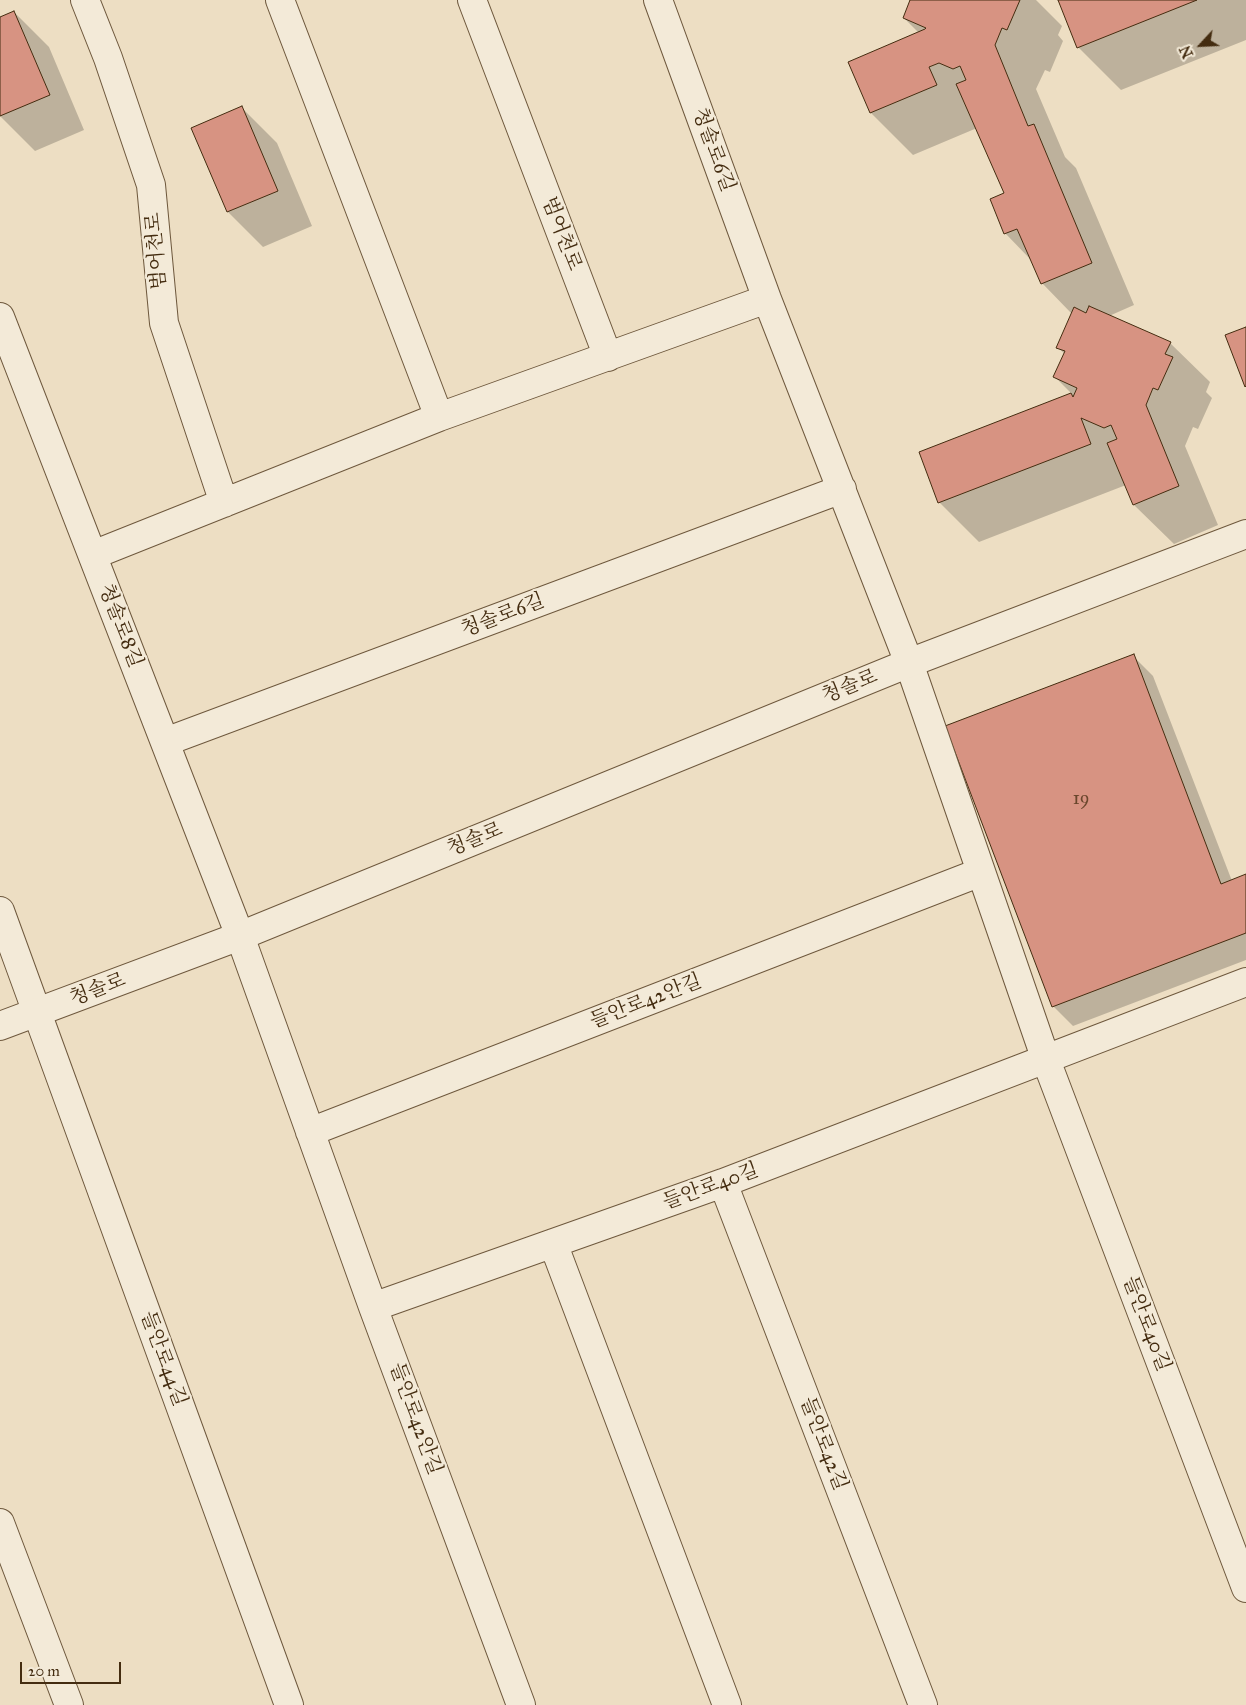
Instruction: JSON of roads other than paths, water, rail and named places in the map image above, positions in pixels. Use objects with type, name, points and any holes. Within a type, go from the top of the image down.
[{"type":"street","name":"범어천로","points":[[85,0],[108,58],[151,185],[164,323],[224,503]]},
{"type":"street","points":[[280,0],[439,418]]},
{"type":"street","name":"범어천로","points":[[472,0],[608,357]]},
{"type":"street","name":"청솔로6길","points":[[658,0],[767,299],[909,663]]},
{"type":"street","points":[[93,555],[439,418],[767,299]]},
{"type":"street","name":"청솔로8길","points":[[0,317],[240,936]]},
{"type":"street","name":"청솔로6길","points":[[165,742],[842,489]]},
{"type":"street","name":"청솔로","points":[[0,1026],[240,936],[909,663],[1246,534]]},
{"type":"street","points":[[909,663],[1046,1060]]},
{"type":"street","name":"들안로42안길","points":[[310,1132],[981,872]]},
{"type":"street","points":[[0,911],[38,1012]]},
{"type":"street","name":"들안로42안길","points":[[240,936],[373,1307],[521,1705]]},
{"type":"street","name":"들안로40길","points":[[373,1307],[723,1183],[1046,1060],[1244,988]]},
{"type":"street","name":"들안로44길","points":[[38,1012],[289,1705]]},
{"type":"street","name":"들안로40길","points":[[1046,1060],[1246,1588]]},
{"type":"street","name":"들안로42길","points":[[723,1183],[923,1705]]},
{"type":"street","points":[[554,1243],[727,1705]]},
{"type":"street","points":[[0,1523],[69,1705]]}]
